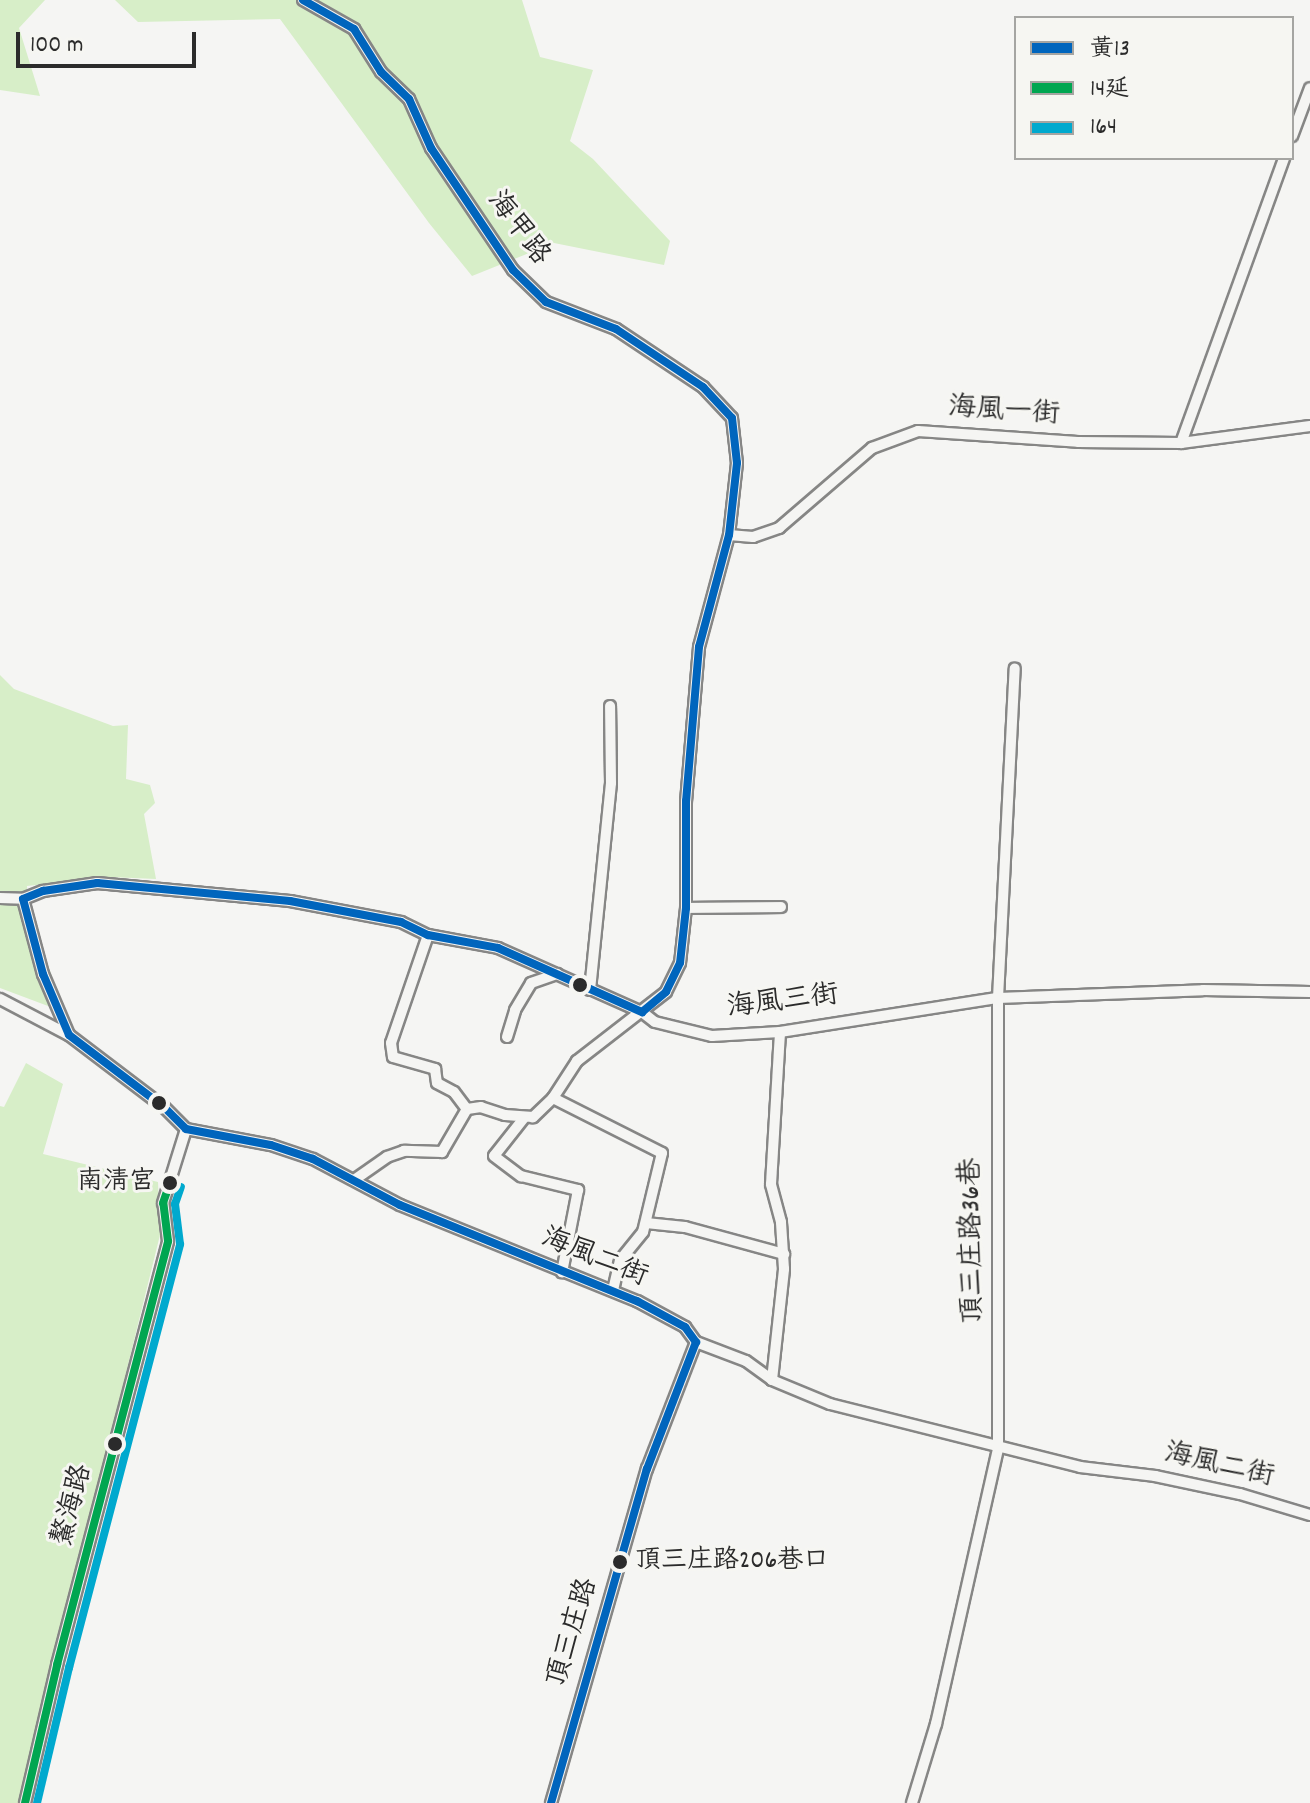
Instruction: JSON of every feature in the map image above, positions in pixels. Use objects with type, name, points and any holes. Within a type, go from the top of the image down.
[{"type":"street","name":"海甲路","points":[[303,0],[354,29],[381,72],[409,99],[431,148],[513,270],[546,302],[616,329],[691,379],[732,418],[737,463],[729,535],[699,647],[686,801],[686,908],[680,963],[666,992],[577,1061],[553,1098]]},
{"type":"street","points":[[1294,131],[1310,88]]},
{"type":"street","points":[[1181,443],[1283,160]]},
{"type":"street","name":"海風一街","points":[[729,535],[753,537],[779,528],[872,448],[918,431],[1078,442],[1181,443],[1310,426]]},
{"type":"street","name":"頂三庄路36巷","points":[[912,1803],[936,1724],[998,1448],[998,998],[1015,668]]},
{"type":"street","points":[[590,990],[611,783],[610,706]]},
{"type":"street","name":"海風三街","points":[[0,898],[23,899],[43,891],[97,883],[137,884],[290,901],[401,922],[428,935],[498,948],[642,1012],[655,1022],[712,1036],[780,1032],[998,998],[1203,990],[1310,992]]},
{"type":"street","points":[[23,899],[43,974],[69,1035]]},
{"type":"street","points":[[686,908],[781,907]]},
{"type":"street","points":[[428,935],[391,1043],[393,1057],[435,1069],[437,1083],[454,1092],[467,1109]]},
{"type":"street","points":[[507,1037],[515,1010],[531,983],[557,974]]},
{"type":"street","points":[[0,999],[69,1035],[164,1107],[186,1129]]},
{"type":"street","points":[[772,1380],[784,1254],[781,1222],[771,1184],[780,1032]]},
{"type":"street","points":[[467,1109],[481,1107],[524,1118],[533,1117],[553,1098],[662,1153],[646,1223],[620,1260],[613,1290]]},
{"type":"street","points":[[356,1179],[387,1157],[404,1151],[442,1152],[467,1109]]},
{"type":"street","points":[[524,1118],[494,1156],[521,1176],[578,1190],[562,1272]]},
{"type":"street","name":"海風二街","points":[[186,1129],[271,1145],[356,1179],[400,1205],[613,1290],[685,1327],[696,1342],[746,1361],[772,1380],[830,1404],[1080,1467],[1155,1476],[1240,1494],[1310,1515]]},
{"type":"street","name":"鰲海路","points":[[25,1803],[57,1665],[168,1241],[163,1203],[186,1129]]},
{"type":"street","points":[[646,1223],[685,1227],[784,1254]]},
{"type":"street","name":"頂三庄路","points":[[551,1803],[647,1469],[696,1342]]},
{"type":"green space","points":[[0,0],[45,0],[19,28],[40,96],[0,90]]},
{"type":"green space","points":[[115,0],[522,0],[540,57],[593,70],[570,141],[593,159],[670,241],[664,265],[554,243],[472,276],[429,223],[280,19],[138,22]]},
{"type":"green space","points":[[0,675],[14,689],[113,726],[128,725],[126,779],[150,785],[155,803],[144,814],[156,879],[110,877],[27,886],[28,906],[64,1012],[0,988]]},
{"type":"green space","points":[[26,1063],[63,1084],[43,1154],[158,1182],[160,1235],[20,1803],[0,1803],[0,1106],[4,1107]]},
{"type":"transit line","name":"黃13","points":[[303,0],[354,29],[381,72],[409,99],[431,148],[513,270],[546,302],[616,329],[703,387],[732,418],[737,463],[729,535],[699,647],[686,801],[686,908],[680,963],[666,992],[642,1012]]},
{"type":"transit line","name":"黃13","points":[[23,899],[43,891],[97,883],[290,901],[401,922],[428,935],[498,948],[642,1012]]},
{"type":"transit line","name":"黃13","points":[[23,899],[43,974],[69,1035],[164,1107],[186,1129],[271,1145],[313,1159],[400,1205],[637,1301],[685,1327],[696,1342]]},
{"type":"transit line","name":"14延","points":[[25,1803],[57,1665],[168,1241],[163,1203],[170,1183]]},
{"type":"transit line","name":"164","points":[[37,1803],[69,1668],[180,1244],[175,1204],[181,1187]]},
{"type":"transit line","name":"黃13","points":[[551,1803],[647,1469],[696,1342]]},
{"type":"place","name":"南清宮","points":[[170,1183]]},
{"type":"place","name":"頂三庄路206巷口","points":[[620,1562]]}]
